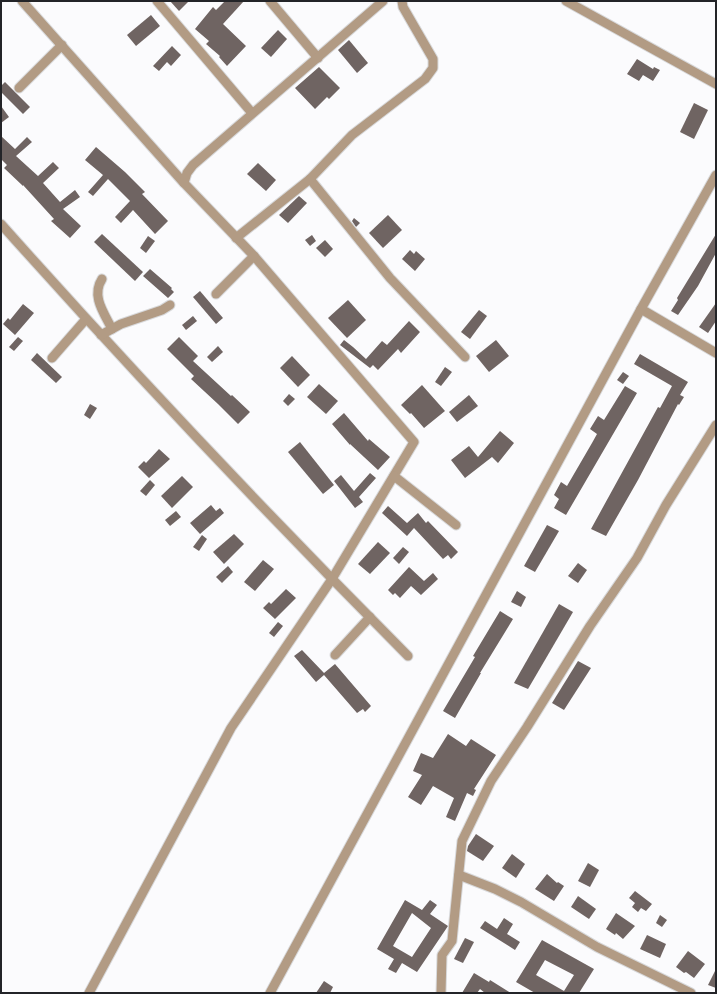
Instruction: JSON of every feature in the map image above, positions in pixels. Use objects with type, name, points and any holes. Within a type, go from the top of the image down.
[{"type":"street","points":[[22,1],[184,183],[254,256],[414,442],[332,579],[231,728],[89,993]]},
{"type":"street","points":[[157,1],[252,113]]},
{"type":"street","points":[[270,1],[318,58]]},
{"type":"street","points":[[184,183],[187,173],[193,165],[383,1]]},
{"type":"street","points":[[236,238],[310,179],[352,135],[425,79],[433,68],[433,59],[400,2]]},
{"type":"street","points":[[570,2],[716,84]]},
{"type":"street","points":[[19,88],[62,45]]},
{"type":"street","points":[[270,993],[641,309],[716,174]]},
{"type":"street","points":[[310,179],[390,278],[465,357]]},
{"type":"street","points":[[1,224],[101,335],[332,579],[408,656]]},
{"type":"street","points":[[216,294],[254,256]]},
{"type":"street","points":[[102,279],[98,285],[97,296],[112,329]]},
{"type":"street","points":[[101,335],[121,324],[162,310],[170,305]]},
{"type":"street","points":[[641,309],[716,353]]},
{"type":"street","points":[[52,358],[86,319]]},
{"type":"street","points":[[441,993],[442,955],[452,941],[462,841],[491,781],[527,727],[590,626],[637,558],[666,504],[716,426]]},
{"type":"street","points":[[394,476],[456,525]]},
{"type":"street","points":[[335,655],[370,617]]},
{"type":"street","points":[[458,875],[495,889],[521,902],[597,947],[691,993]]},
{"type":"building","points":[[170,1],[189,1],[179,11]]},
{"type":"building","points":[[225,1],[244,1],[223,24],[246,46],[227,66],[219,57],[220,56],[206,44],[209,41],[195,29],[213,7],[216,10]]},
{"type":"building","points":[[151,15],[160,26],[136,46],[127,35]]},
{"type":"building","points":[[278,30],[287,39],[271,57],[261,48]]},
{"type":"building","points":[[349,40],[368,63],[357,73],[338,50]]},
{"type":"building","points":[[172,46],[181,55],[171,66],[167,62],[159,71],[153,66]]},
{"type":"building","points":[[637,59],[653,69],[654,67],[660,70],[653,81],[643,75],[639,81],[627,74]]},
{"type":"building","points":[[319,67],[340,88],[329,99],[327,97],[315,109],[295,88]]},
{"type":"building","points":[[5,82],[30,107],[23,114],[1,92],[1,86]]},
{"type":"building","points":[[694,103],[708,110],[694,139],[680,132]]},
{"type":"building","points":[[1,106],[9,117],[1,123]]},
{"type":"building","points":[[1,136],[15,149],[27,137],[32,142],[16,156],[38,176],[53,162],[59,168],[43,183],[60,202],[75,190],[80,197],[63,209],[81,226],[70,238],[51,221],[54,219],[23,185],[4,168],[7,165],[1,159]]},
{"type":"building","points":[[96,147],[125,172],[145,192],[142,194],[168,221],[155,234],[133,210],[121,223],[115,217],[130,201],[108,179],[93,196],[88,192],[103,175],[85,160]]},
{"type":"building","points":[[258,163],[276,180],[266,191],[247,174]]},
{"type":"building","points":[[299,196],[307,203],[288,223],[279,215]]},
{"type":"building","points":[[388,215],[402,230],[383,248],[369,233]]},
{"type":"building","points":[[354,218],[360,223],[356,227],[352,221]]},
{"type":"building","points":[[102,234],[143,272],[135,281],[94,242]]},
{"type":"building","points":[[716,234],[716,253],[698,286],[678,315],[671,311],[678,300],[677,298]]},
{"type":"building","points":[[312,235],[316,241],[310,246],[305,240]]},
{"type":"building","points":[[148,236],[155,241],[146,253],[140,248]]},
{"type":"building","points":[[325,240],[333,249],[325,257],[316,248]]},
{"type":"building","points":[[410,250],[414,254],[416,251],[425,259],[415,271],[402,259]]},
{"type":"building","points":[[150,269],[172,288],[171,289],[174,292],[168,298],[143,276]]},
{"type":"building","points":[[200,291],[223,318],[216,324],[193,297]]},
{"type":"building","points":[[348,300],[366,320],[347,338],[328,318]]},
{"type":"building","points":[[716,303],[716,321],[708,333],[699,327]]},
{"type":"building","points":[[23,304],[34,313],[15,335],[3,324],[8,318],[10,320]]},
{"type":"building","points":[[479,310],[487,316],[470,339],[461,332]]},
{"type":"building","points":[[193,316],[197,321],[186,330],[182,325]]},
{"type":"building","points":[[409,321],[420,332],[401,353],[398,349],[378,370],[373,365],[370,368],[340,345],[344,340],[366,359],[382,341],[387,345]]},
{"type":"building","points":[[18,337],[23,341],[14,351],[9,347]]},
{"type":"building","points":[[179,337],[198,356],[193,361],[250,412],[238,424],[191,379],[194,376],[167,349]]},
{"type":"building","points":[[496,340],[509,356],[489,372],[476,356]]},
{"type":"building","points":[[218,346],[223,352],[212,362],[207,357]]},
{"type":"building","points":[[37,353],[62,377],[56,383],[31,360]]},
{"type":"building","points":[[640,354],[688,382],[680,395],[684,397],[679,405],[678,404],[638,480],[606,536],[591,529],[658,407],[660,408],[672,386],[634,364]]},
{"type":"building","points":[[292,356],[310,375],[298,387],[280,368]]},
{"type":"building","points":[[445,367],[452,372],[441,386],[435,382]]},
{"type":"building","points":[[623,372],[629,376],[623,384],[617,380]]},
{"type":"building","points":[[319,384],[338,401],[326,414],[307,397]]},
{"type":"building","points":[[422,385],[445,411],[424,428],[411,413],[410,414],[401,405]]},
{"type":"building","points":[[625,386],[637,393],[566,515],[554,508],[559,499],[554,495],[561,482],[567,486],[592,443],[597,434],[590,429],[598,416],[604,420]]},
{"type":"building","points":[[289,394],[295,399],[288,406],[283,401]]},
{"type":"building","points":[[469,395],[478,406],[457,422],[449,412]]},
{"type":"building","points":[[90,404],[97,408],[90,419],[84,415]]},
{"type":"building","points":[[344,413],[368,441],[369,439],[390,457],[378,470],[350,445],[332,424]]},
{"type":"building","points":[[500,431],[514,443],[498,463],[492,457],[465,478],[451,460],[469,446],[478,457]]},
{"type":"building","points":[[300,442],[334,485],[323,494],[288,452]]},
{"type":"building","points":[[159,449],[170,459],[149,478],[138,467],[144,461],[146,463]]},
{"type":"building","points":[[370,473],[376,478],[359,497],[363,502],[355,508],[334,481],[341,475],[354,491]]},
{"type":"building","points":[[182,476],[193,487],[172,508],[161,496]]},
{"type":"building","points":[[150,480],[155,485],[146,496],[140,491]]},
{"type":"building","points":[[211,505],[216,511],[220,508],[224,513],[200,534],[190,523]]},
{"type":"building","points":[[388,506],[407,523],[418,513],[426,523],[428,521],[458,552],[451,559],[448,555],[443,559],[414,528],[407,536],[382,513]]},
{"type":"building","points":[[176,511],[181,517],[170,526],[165,520]]},
{"type":"building","points":[[547,525],[559,531],[535,572],[524,566]]},
{"type":"building","points":[[234,534],[244,544],[224,564],[213,552]]},
{"type":"building","points":[[202,535],[207,539],[199,551],[193,547]]},
{"type":"building","points":[[378,542],[390,553],[370,574],[358,564]]},
{"type":"building","points":[[403,547],[409,552],[399,564],[393,558]]},
{"type":"building","points":[[263,560],[274,569],[255,591],[244,582]]},
{"type":"building","points":[[578,563],[587,570],[578,583],[568,576]]},
{"type":"building","points":[[228,566],[233,572],[222,583],[216,577]]},
{"type":"building","points":[[409,567],[424,581],[433,573],[438,579],[421,595],[411,586],[400,598],[395,593],[393,595],[388,590]]},
{"type":"building","points":[[286,589],[296,598],[275,619],[263,608],[269,602],[271,604]]},
{"type":"building","points":[[517,591],[526,597],[521,607],[511,602]]},
{"type":"building","points":[[559,604],[573,612],[528,689],[514,683]]},
{"type":"building","points":[[500,611],[513,619],[455,718],[443,711]]},
{"type":"building","points":[[278,622],[283,626],[274,637],[269,633]]},
{"type":"building","points":[[302,650],[324,673],[335,664],[371,706],[365,712],[363,709],[357,713],[324,675],[316,682],[294,656]]},
{"type":"building","points":[[578,661],[591,668],[564,710],[552,703]]},
{"type":"building","points":[[448,734],[466,746],[471,739],[496,755],[474,789],[476,790],[473,796],[467,793],[455,821],[446,817],[454,798],[433,786],[421,805],[408,797],[422,775],[413,771],[421,753],[433,758]]},
{"type":"building","points":[[476,834],[494,846],[483,861],[467,851],[468,846]]},
{"type":"building","points":[[512,854],[525,864],[516,878],[502,868]]},
{"type":"building","points":[[588,863],[599,870],[590,887],[578,881]]},
{"type":"building","points":[[547,874],[557,883],[558,882],[564,886],[554,901],[535,889]]},
{"type":"building","points":[[635,891],[652,904],[646,911],[641,908],[638,912],[632,907],[635,903],[629,898]]},
{"type":"building","points":[[578,896],[596,909],[589,919],[571,907]]},
{"type":"building","points":[[405,900],[422,910],[430,900],[437,905],[430,914],[448,926],[417,972],[402,963],[396,973],[388,969],[394,959],[377,949]],"holes":[[[412,913],[431,928],[412,957],[393,946]]]},
{"type":"building","points":[[616,913],[635,926],[623,939],[616,933],[615,935],[606,929]]},
{"type":"building","points":[[660,915],[667,920],[662,927],[656,923]]},
{"type":"building","points":[[504,918],[513,924],[507,934],[520,942],[515,950],[480,928],[485,921],[497,929]]},
{"type":"building","points":[[647,935],[666,944],[660,958],[640,949]]},
{"type":"building","points":[[465,938],[474,942],[463,963],[454,959]]},
{"type":"building","points":[[542,940],[594,969],[579,993],[535,993],[516,982]],"holes":[[[545,960],[574,975],[564,991],[536,975]]]},
{"type":"building","points":[[688,951],[705,964],[694,978],[676,967]]},
{"type":"building","points":[[716,969],[716,988],[708,985]]},
{"type":"building","points":[[474,973],[489,982],[490,980],[511,993],[485,993],[480,989],[477,993],[462,993]]},
{"type":"building","points":[[324,981],[333,987],[330,993],[316,993]]}]
